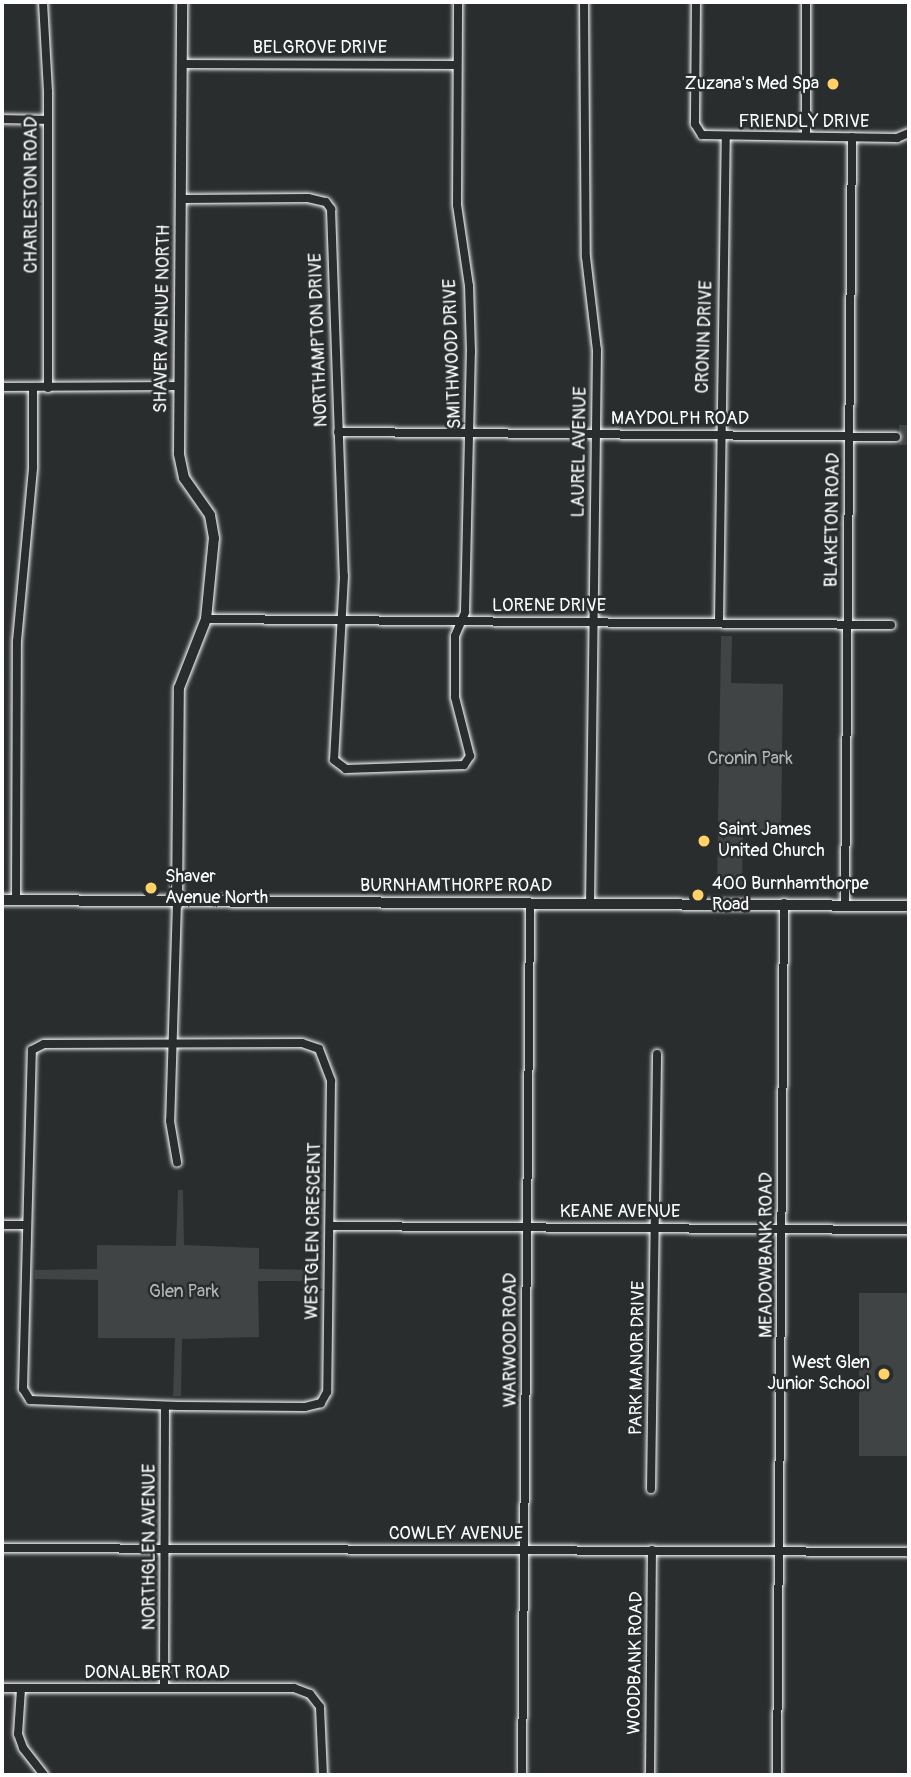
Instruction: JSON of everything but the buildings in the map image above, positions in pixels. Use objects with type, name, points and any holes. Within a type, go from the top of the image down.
[{"type":"street","name":"CHARLESTON ROAD","points":[[43,2],[48,120],[48,388]]},
{"type":"street","name":"SHAVER AVENUE NORTH","points":[[177,1163],[170,1121],[177,903],[179,688],[206,620],[214,538],[210,515],[179,464],[183,199],[182,2]]},
{"type":"street","name":"SMITHWOOD DRIVE","points":[[458,2],[457,205],[470,302],[471,434],[462,621]]},
{"type":"street","name":"LAUREL AVENUE","points":[[584,2],[585,246],[597,350],[590,904]]},
{"type":"street","name":"FRIENDLY DRIVE","points":[[696,2],[698,131],[706,136],[901,138],[909,133]]},
{"type":"street","points":[[806,2],[806,136]]},
{"type":"street","name":"BELGROVE DRIVE","points":[[183,64],[456,65]]},
{"type":"street","points":[[2,119],[48,120]]},
{"type":"street","name":"CRONIN DRIVE","points":[[719,622],[719,435],[726,137]]},
{"type":"street","name":"BLAKETON ROAD","points":[[845,903],[852,138]]},
{"type":"street","name":"NORTHAMPTON DRIVE","points":[[183,199],[308,198],[326,202],[331,209],[344,622],[339,636],[334,760],[340,767],[355,769],[468,763],[454,688],[454,636],[462,621]]},
{"type":"street","points":[[2,387],[180,386]]},
{"type":"street","points":[[16,901],[17,641],[33,467],[33,388]]},
{"type":"street","name":"MAYDOLPH ROAD","points":[[338,432],[896,437]]},
{"type":"street","name":"LORENE DRIVE","points":[[206,620],[891,625]]},
{"type":"street","name":"BURNHAMTHORPE ROAD","points":[[2,900],[909,905]]},
{"type":"street","name":"MEADOWBANK ROAD","points":[[777,1775],[784,903]]},
{"type":"street","name":"WARWOOD ROAD","points":[[522,1775],[530,904]]},
{"type":"street","points":[[165,1406],[30,1400],[23,1389],[32,1050],[44,1044],[173,1042]]},
{"type":"street","name":"WESTGLEN CRESCENT","points":[[165,1406],[305,1407],[321,1403],[327,1392],[331,1081],[319,1049],[302,1043],[173,1042]]},
{"type":"street","name":"PARK MANOR DRIVE","points":[[651,1489],[657,1054]]},
{"type":"street","points":[[2,1225],[27,1225]]},
{"type":"street","name":"KEANE AVENUE","points":[[330,1226],[909,1230]]},
{"type":"street","name":"NORTHGLEN AVENUE","points":[[164,1688],[165,1406]]},
{"type":"street","name":"COWLEY AVENUE","points":[[2,1548],[909,1552]]},
{"type":"street","name":"WOODBANK ROAD","points":[[650,1775],[652,1550]]},
{"type":"street","name":"DONALBERT ROAD","points":[[2,1688],[294,1688],[310,1694],[320,1707],[323,1775]]},
{"type":"street","points":[[21,1689],[18,1734],[23,1748],[44,1775]]},
{"type":"green space","points":[[899,425],[909,425],[909,445],[899,445]]},
{"type":"green space","name":"Cronin Park","points":[[721,636],[732,636],[731,683],[783,684],[781,834],[743,834],[742,887],[717,887]]},
{"type":"green space","name":"Glen Park","points":[[178,1190],[183,1190],[184,1245],[259,1248],[259,1269],[317,1270],[317,1281],[258,1281],[259,1337],[182,1339],[181,1396],[173,1396],[175,1338],[98,1338],[98,1280],[35,1279],[35,1270],[97,1269],[97,1245],[176,1246]]},
{"type":"green space","name":"West Glen Junior School","points":[[859,1293],[909,1293],[909,1456],[859,1456]]},
{"type":"place","name":"Zuzana's Med Spa","points":[[833,84]]},
{"type":"place","name":"Saint James United Church","points":[[704,841]]},
{"type":"place","name":"Shaver Avenue North","points":[[151,888]]},
{"type":"place","name":"400 Burnhamthorpe Road","points":[[698,895]]},
{"type":"place","name":"West Glen Junior School","points":[[884,1374]]}]
